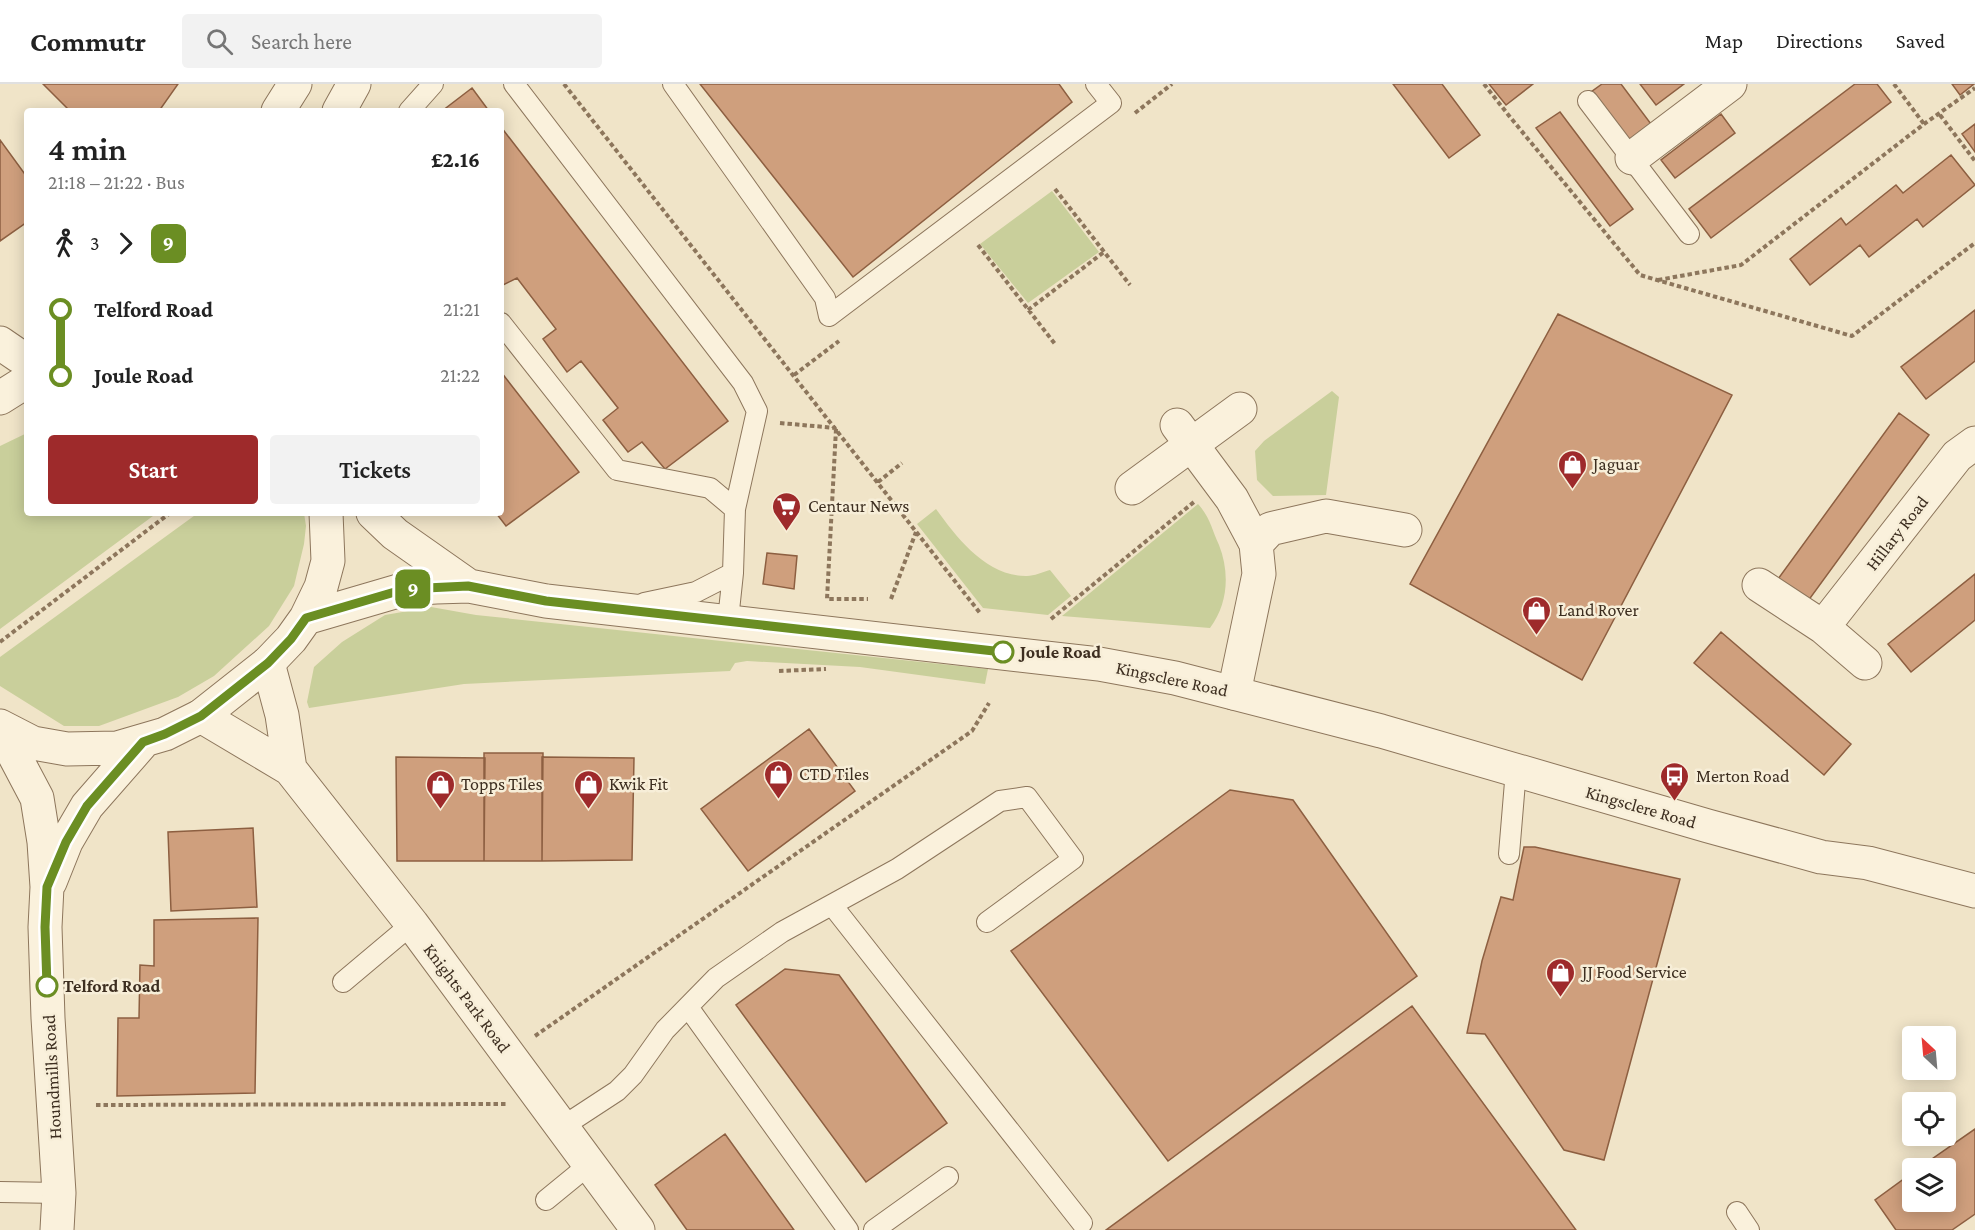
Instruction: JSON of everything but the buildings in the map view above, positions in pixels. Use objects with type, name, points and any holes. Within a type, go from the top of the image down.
[{"type":"street","points":[[280,108],[295,84]]},
{"type":"street","points":[[341,108],[354,84]]},
{"type":"street","points":[[1632,158],[1730,84]]},
{"type":"street","points":[[0,343],[24,357]]},
{"type":"street","points":[[0,398],[24,383]]},
{"type":"street","points":[[1132,488],[1184,435],[1240,409]]},
{"type":"street","points":[[1184,435],[1232,499],[1256,544],[1259,574],[1234,693]]},
{"type":"street","name":"Hillary Road","points":[[1823,627],[1958,456],[1975,443]]},
{"type":"street","points":[[0,727],[33,743],[67,749],[117,748],[165,734],[201,716],[268,663],[291,639],[306,618],[321,587],[328,561],[327,516]]},
{"type":"street","name":"Kingsclere Road","points":[[377,516],[395,534],[468,586]]},
{"type":"street","points":[[1256,544],[1270,529],[1326,516],[1405,530]]},
{"type":"street","points":[[1759,585],[1823,627],[1865,663]]},
{"type":"street","name":"Kingsclere Road","points":[[306,618],[405,589],[468,586],[546,601],[1099,664],[1175,678],[1382,731],[1821,857],[1868,862],[1975,891]]},
{"type":"street","name":"Knights Park Road","points":[[268,663],[282,714],[290,769]]},
{"type":"street","name":"Knights Park Road","points":[[201,716],[290,769],[412,924],[638,1230]]},
{"type":"street","name":"Houndmills Road","points":[[0,727],[37,798],[44,842],[47,887],[45,927],[48,1018],[59,1193],[57,1230]]},
{"type":"street","name":"Houndmills Road","points":[[47,887],[66,842],[87,806],[143,742]]},
{"type":"street","name":"Kingsclere Road","points":[[1821,857],[1862,879],[1975,914]]},
{"type":"lane","points":[[412,108],[433,84]]},
{"type":"lane","points":[[514,84],[743,383],[757,411],[757,421],[735,509],[733,573],[728,621]]},
{"type":"lane","points":[[673,84],[825,298],[830,316],[1111,103],[1096,84]]},
{"type":"lane","points":[[1588,101],[1689,234]]},
{"type":"lane","points":[[504,327],[617,470],[710,488],[735,509]]},
{"type":"lane","points":[[621,609],[696,592],[733,573]]},
{"type":"lane","points":[[1509,854],[1516,770]]},
{"type":"lane","points":[[562,1127],[617,1091],[633,1075],[665,1030],[716,978],[782,932],[897,868],[1000,801],[1027,798],[1073,859],[987,922]]},
{"type":"lane","points":[[832,905],[1082,1223]]},
{"type":"lane","points":[[343,982],[412,924]]},
{"type":"lane","points":[[688,1007],[848,1230]]},
{"type":"lane","points":[[546,1200],[590,1164]]},
{"type":"lane","points":[[874,1230],[948,1177]]},
{"type":"lane","points":[[0,1192],[59,1193]]},
{"type":"lane","points":[[1737,1212],[1749,1230]]},
{"type":"path","points":[[564,84],[980,613]]},
{"type":"path","points":[[1484,84],[1641,274],[1657,280],[1852,336],[1975,243]]},
{"type":"path","points":[[1894,84],[1924,124]]},
{"type":"path","points":[[1657,280],[1741,265],[1924,124],[1940,115],[1975,88]]},
{"type":"path","points":[[1940,115],[1975,161]]},
{"type":"path","points":[[1055,189],[1130,285]]},
{"type":"path","points":[[978,245],[1055,344]]},
{"type":"path","points":[[1028,310],[1104,252]]},
{"type":"path","points":[[757,421],[836,429]]},
{"type":"path","points":[[836,429],[827,599],[868,599]]},
{"type":"path","points":[[878,482],[902,464]]},
{"type":"path","points":[[1051,619],[1197,500]]},
{"type":"path","points":[[0,642],[166,516]]},
{"type":"path","points":[[891,599],[916,532]]},
{"type":"path","points":[[779,671],[826,669]]},
{"type":"path","points":[[536,1035],[972,731],[989,703]]},
{"type":"path","points":[[96,1105],[510,1104]]},
{"type":"green space","points":[[1052,191],[1099,252],[1028,303],[980,244]]},
{"type":"green space","points":[[1332,391],[1339,397],[1326,495],[1273,496],[1257,480],[1255,451],[1264,441]]},
{"type":"green space","points":[[24,434],[24,516],[153,516],[0,629],[0,446]]},
{"type":"green space","points":[[1198,504],[1210,524],[1225,566],[1224,599],[1210,628],[1062,616]]},
{"type":"green space","points":[[936,509],[963,543],[986,563],[1012,575],[1030,576],[1050,570],[1071,596],[1048,615],[983,608],[917,524]]},
{"type":"green space","points":[[194,516],[304,516],[304,544],[294,586],[269,626],[214,676],[178,697],[99,726],[64,726],[0,686],[0,657]]},
{"type":"green space","points":[[431,607],[476,615],[988,669],[985,684],[860,667],[747,661],[735,663],[730,671],[464,684],[309,708],[307,702],[314,667],[342,642],[385,615]]},
{"type":"bus line","name":"9","points":[[47,986],[45,927],[47,887],[66,842],[87,806],[143,742],[201,716],[268,663],[291,639],[306,618],[405,589],[468,586],[546,601],[1003,652]]},
{"type":"place","name":"Jaguar","points":[[1572,490]]},
{"type":"place","name":"Centaur News","points":[[787,532]]},
{"type":"place","name":"Land Rover","points":[[1537,636]]},
{"type":"place","name":"Joule Road","points":[[1003,652]]},
{"type":"place","name":"CTD Tiles","points":[[778,800]]},
{"type":"place","name":"Merton Road","points":[[1675,802]]},
{"type":"place","name":"Topps Tiles","points":[[440,810]]},
{"type":"place","name":"Kwik Fit","points":[[588,810]]},
{"type":"place","name":"Telford Road","points":[[47,986]]},
{"type":"place","name":"JJ Food Service","points":[[1561,998]]}]
